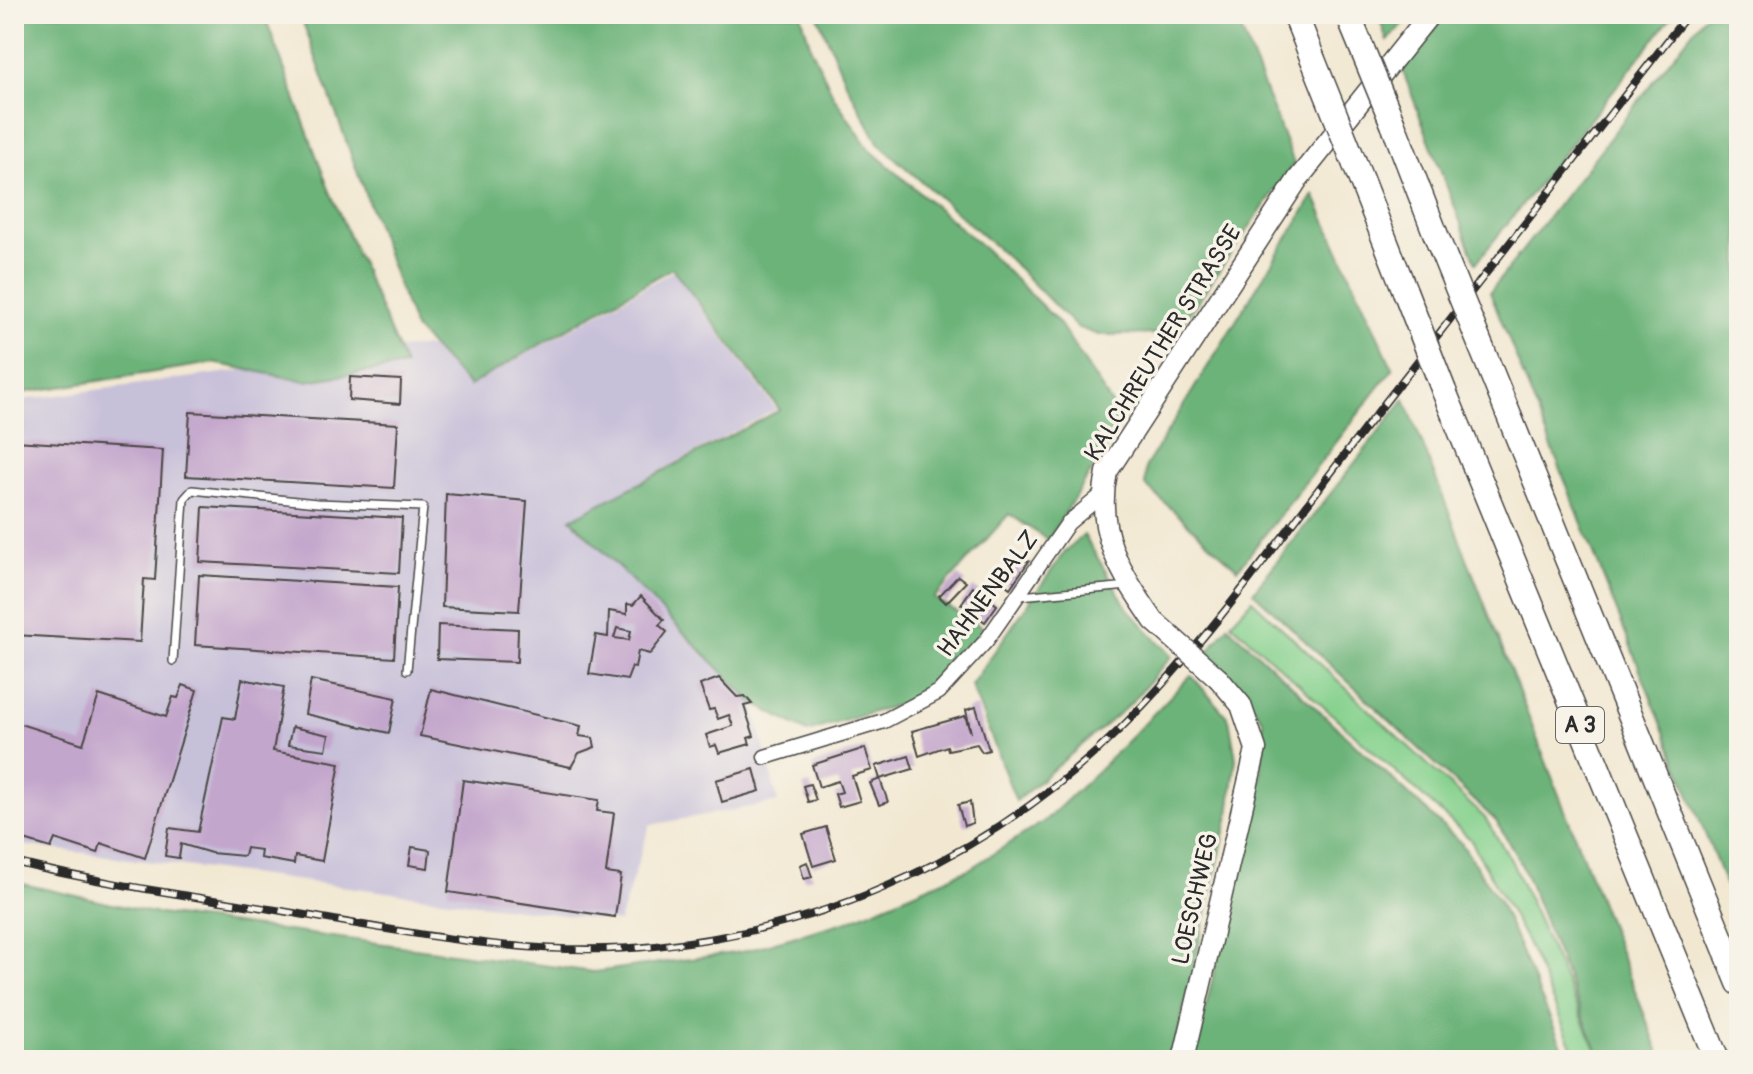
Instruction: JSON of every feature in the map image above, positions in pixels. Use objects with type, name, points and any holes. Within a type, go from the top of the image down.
[{"type":"highway","name":"A 3","points":[[1295,14],[1444,391],[1717,1060]]},
{"type":"highway","name":"A 3","points":[[1349,18],[1739,983]]},
{"type":"street","name":"KALCHREUTHER STRASSE","points":[[1256,749],[1241,705],[1219,679],[1154,621],[1115,562],[1104,530],[1103,494],[1107,472],[1298,179],[1430,14]]},
{"type":"street","name":"HAHNENBALZ","points":[[765,757],[884,721],[939,692],[986,641],[1068,523],[1103,494]]},
{"type":"street","name":"LOESCHWEG","points":[[1183,1060],[1256,749]]},
{"type":"lane","points":[[173,661],[184,499],[192,490],[317,503],[423,507],[407,670]]},
{"type":"lane","points":[[1020,596],[1130,586]]},
{"type":"shaded area","points":[[673,271],[776,409],[571,519],[753,703],[778,802],[650,825],[619,922],[14,844],[14,401],[416,347],[430,347],[469,387]]},
{"type":"green space","points":[[14,14],[264,14],[328,187],[405,366],[306,381],[213,363],[14,394]]},
{"type":"green space","points":[[300,14],[801,14],[811,48],[833,95],[869,149],[987,251],[1059,323],[1123,421],[1048,540],[1009,514],[934,598],[985,629],[944,679],[907,702],[807,732],[753,703],[571,519],[780,410],[672,268],[469,386],[414,328]]},
{"type":"green space","points":[[817,14],[1235,14],[1294,163],[1175,334],[1098,335],[1076,327],[1006,256],[879,144],[845,81]]},
{"type":"green space","points":[[1378,14],[1413,14],[1387,41]]},
{"type":"green space","points":[[1447,14],[1674,14],[1476,263],[1402,69]]},
{"type":"green space","points":[[1706,14],[1739,14],[1739,919],[1490,292]]},
{"type":"green space","points":[[1314,195],[1393,369],[1238,569],[1145,485],[1146,466]]},
{"type":"green space","points":[[1405,399],[1662,1060],[1601,1060],[1521,864],[1496,821],[1253,592]]},
{"type":"green space","points":[[1084,535],[1128,609],[1172,656],[1129,705],[1016,801],[971,685],[1064,553]]},
{"type":"green space","points":[[1252,600],[1485,818],[1511,860],[1601,1060],[1578,1060],[1527,942],[1470,839],[1231,623]]},
{"type":"green space","points":[[1228,626],[1461,843],[1499,901],[1568,1060],[1193,1060],[1261,778],[1263,719],[1207,653]]},
{"type":"green space","points":[[1191,675],[1229,719],[1236,758],[1229,815],[1172,1060],[14,1060],[14,882],[153,913],[594,972],[741,952],[848,921],[971,868],[1046,820]]},
{"type":"building","points":[[350,377],[401,380],[400,404],[349,400]]},
{"type":"building","points":[[190,412],[398,424],[394,488],[186,476]]},
{"type":"building","points":[[14,441],[163,450],[155,580],[144,579],[140,642],[14,635]]},
{"type":"building","points":[[446,494],[527,501],[519,611],[442,607]]},
{"type":"building","points":[[203,507],[402,518],[399,573],[200,562]]},
{"type":"building","points":[[1019,558],[1029,561],[1010,588],[1002,582]]},
{"type":"building","points":[[199,575],[398,587],[394,658],[195,645]]},
{"type":"building","points":[[958,576],[966,582],[946,603],[939,596]]},
{"type":"building","points":[[973,587],[997,605],[985,622],[961,604]]},
{"type":"building","points":[[641,596],[664,620],[659,625],[667,632],[650,654],[638,651],[635,668],[632,667],[627,680],[589,674],[596,635],[608,637],[609,611],[627,614],[627,604],[633,605]],"holes":[[[617,628],[631,631],[629,640],[614,638]]]},
{"type":"building","points":[[438,625],[518,629],[517,662],[437,659]]},
{"type":"building","points":[[719,678],[737,697],[745,696],[752,704],[744,706],[754,736],[748,738],[750,744],[719,753],[716,745],[710,747],[706,735],[733,726],[729,715],[718,719],[714,709],[709,710],[700,685]]},
{"type":"building","points":[[242,679],[284,687],[273,751],[340,763],[322,861],[295,856],[294,864],[260,858],[261,850],[246,848],[244,856],[211,853],[181,844],[179,858],[165,856],[169,828],[198,832],[223,717],[235,719]]},
{"type":"building","points":[[311,680],[396,698],[389,733],[305,714]]},
{"type":"building","points":[[183,685],[197,690],[145,858],[101,843],[98,853],[55,839],[51,848],[14,837],[14,722],[83,744],[99,695],[166,717],[173,697],[178,698]]},
{"type":"building","points":[[431,689],[581,726],[579,736],[593,738],[595,747],[579,753],[571,767],[420,736]]},
{"type":"building","points":[[976,707],[989,750],[982,752],[977,744],[948,750],[947,746],[919,756],[912,731],[965,716],[971,733],[966,710]]},
{"type":"building","points":[[292,727],[329,735],[326,750],[288,745]]},
{"type":"building","points":[[865,748],[872,770],[852,776],[860,801],[839,807],[835,794],[842,792],[838,781],[819,787],[812,765]]},
{"type":"building","points":[[909,756],[913,769],[880,779],[876,766]]},
{"type":"building","points":[[754,769],[760,791],[722,802],[716,780]]},
{"type":"building","points":[[880,779],[888,802],[879,805],[870,783]]},
{"type":"building","points":[[463,780],[599,800],[597,811],[614,813],[606,873],[621,875],[615,917],[448,892]]},
{"type":"building","points":[[810,784],[816,800],[808,802],[803,786]]},
{"type":"building","points":[[970,802],[973,823],[964,826],[958,805]]},
{"type":"building","points":[[826,827],[836,859],[813,866],[803,834]]},
{"type":"building","points":[[412,847],[430,850],[428,868],[409,865]]},
{"type":"building","points":[[807,862],[812,877],[804,879],[800,865]]},
{"type":"railway","points":[[14,862],[114,883],[421,935],[562,949],[656,946],[721,937],[785,922],[847,902],[907,877],[965,847],[1020,812],[1072,772],[1121,728],[1187,657],[1688,14]]}]
